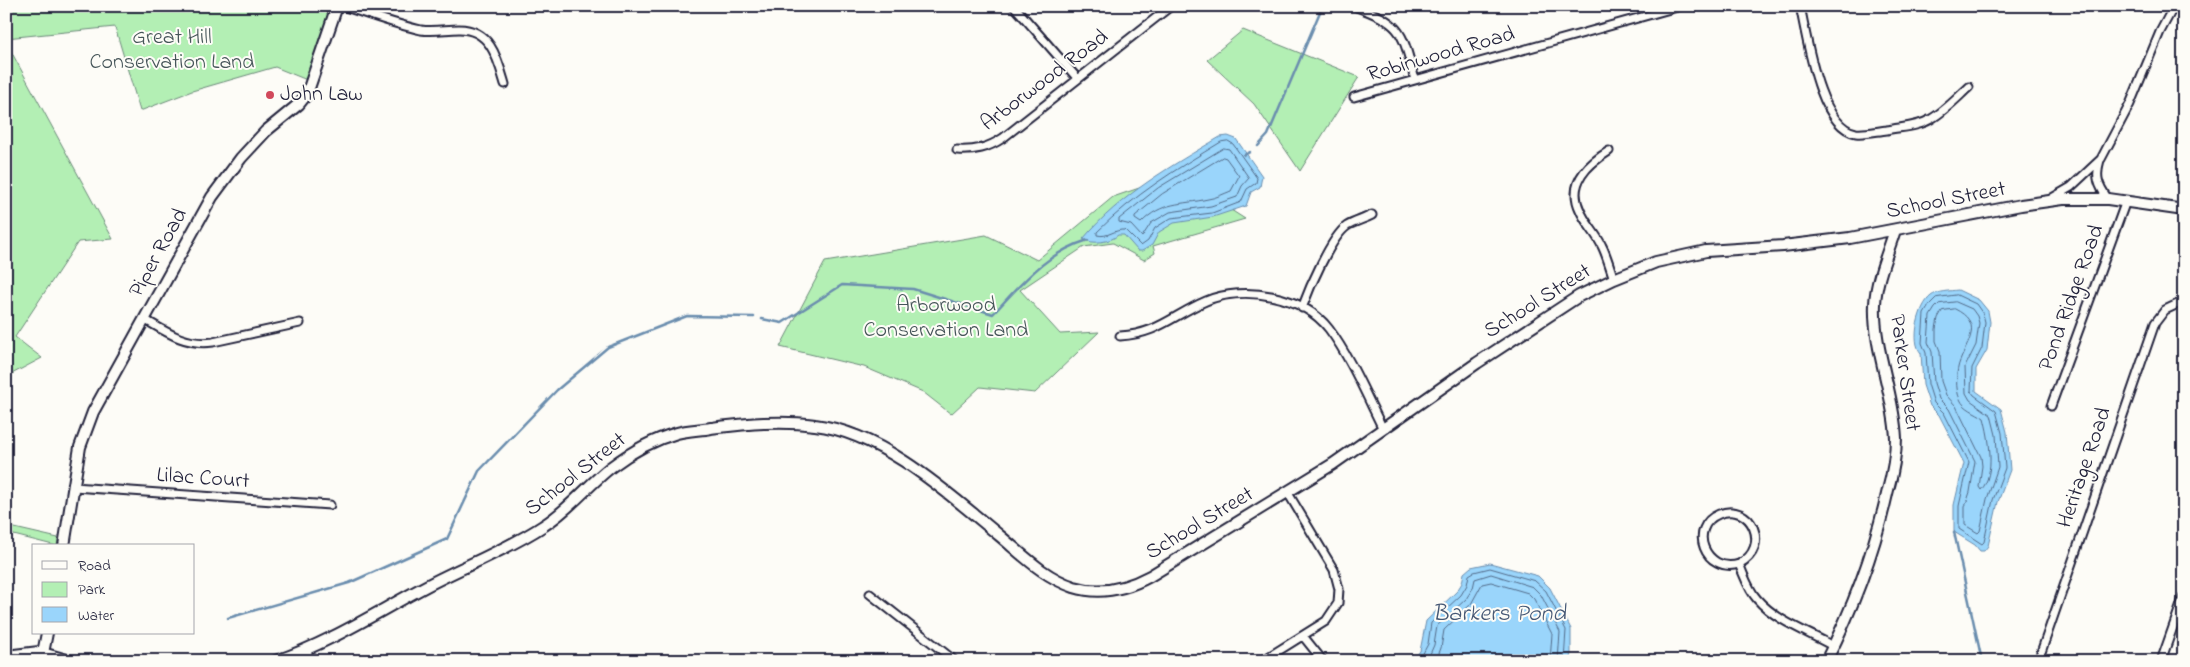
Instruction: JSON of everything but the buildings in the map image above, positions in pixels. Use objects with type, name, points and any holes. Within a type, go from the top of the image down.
[{"type":"street","name":"Piper Road","points":[[64,544],[80,447],[87,425],[195,225],[219,187],[261,137],[304,97],[313,80],[337,6]]},
{"type":"street","points":[[342,6],[421,30],[462,29],[484,37],[492,46],[505,84]]},
{"type":"street","points":[[1014,6],[1078,79]]},
{"type":"street","name":"Arborwood Road","points":[[957,150],[977,150],[995,143],[1171,6]]},
{"type":"street","points":[[1354,6],[1377,14],[1395,26],[1403,36],[1415,80]]},
{"type":"street","name":"Robinwood Road","points":[[1354,97],[1681,6]]},
{"type":"street","points":[[1800,6],[1821,92],[1835,119],[1844,128],[1856,133],[1874,132],[1920,124],[1941,112],[1969,87]]},
{"type":"street","points":[[2047,201],[2071,187],[2100,158],[2130,104],[2160,32],[2174,6]]},
{"type":"street","points":[[1609,150],[1592,161],[1584,170],[1579,179],[1576,201],[1580,211],[1602,246],[1614,279]]},
{"type":"street","points":[[2100,158],[2097,172],[2098,181],[2108,199]]},
{"type":"street","name":"School Street","points":[[276,661],[308,650],[352,628],[431,584],[537,530],[564,511],[618,462],[639,448],[679,432],[745,424],[788,422],[828,426],[860,436],[879,444],[924,476],[1042,572],[1066,584],[1089,590],[1114,590],[1137,583],[1288,493],[1484,358],[1579,296],[1656,262],[1690,254],[1725,249],[1814,243],[1895,230],[2047,201],[2108,199],[2184,210]]},
{"type":"street","name":"Pond Ridge Road","points":[[2052,406],[2126,201]]},
{"type":"street","points":[[1302,308],[1308,292],[1338,234],[1346,227],[1372,215]]},
{"type":"street","name":"Parker Street","points":[[1826,661],[1852,602],[1876,538],[1893,470],[1896,447],[1895,424],[1880,352],[1875,303],[1895,230]]},
{"type":"street","points":[[1120,336],[1137,335],[1156,329],[1199,304],[1218,296],[1259,293],[1278,297],[1302,308],[1328,328],[1383,429]]},
{"type":"street","name":"Heritage Road","points":[[2038,661],[2155,323],[2164,310],[2184,301]]},
{"type":"street","points":[[144,320],[179,338],[198,343],[213,342],[300,323]]},
{"type":"street","name":"Lilac Court","points":[[74,487],[330,505]]},
{"type":"street","points":[[1262,661],[1326,621],[1338,603],[1339,589],[1334,570],[1288,493]]},
{"type":"street","points":[[1730,512],[1742,515],[1752,524],[1756,532],[1756,544],[1752,553],[1740,564],[1731,566],[1718,563],[1711,559],[1704,548],[1702,535],[1705,527],[1710,520],[1721,513],[1730,512]]},
{"type":"street","points":[[1740,564],[1752,592],[1762,604],[1783,619],[1834,646]]},
{"type":"street","points":[[870,594],[955,661]]},
{"type":"street","points":[[2161,661],[2184,596]]},
{"type":"street","points":[[42,653],[47,634]]},
{"type":"street","points":[[1303,636],[1323,661]]},
{"type":"street","points":[[308,650],[309,661]]},
{"type":"street","points":[[6,656],[25,652],[42,653],[70,661]]},
{"type":"green space","name":"Great Hill Conservation Land","points":[[6,6],[333,6],[307,80],[275,67],[192,91],[140,111],[115,27],[6,38]]},
{"type":"green space","points":[[1243,30],[1359,77],[1300,171],[1254,104],[1207,60]]},
{"type":"green space","name":"Great Hill Conservation Land","points":[[6,42],[113,239],[78,242],[15,337],[42,358],[6,377]]},
{"type":"green space","name":"Arborwood Conservation Land","points":[[1215,162],[1231,210],[1245,219],[1153,246],[1155,253],[1144,260],[1113,243],[1084,247],[1020,290],[1060,334],[1099,332],[1035,393],[980,387],[951,414],[923,392],[864,367],[780,347],[825,262],[986,235],[1037,260],[1113,197]]},
{"type":"green space","points":[[6,526],[58,538],[57,544],[49,544],[6,533]]},
{"type":"water","points":[[1228,136],[1236,139],[1262,176],[1260,187],[1251,192],[1246,206],[1213,217],[1174,223],[1159,232],[1152,245],[1142,251],[1138,251],[1124,235],[1118,235],[1101,242],[1091,242],[1083,239],[1113,209],[1147,182],[1220,137]]},
{"type":"water","points":[[1958,290],[1979,300],[1988,311],[1990,322],[1987,350],[1976,369],[1976,391],[2001,409],[2007,432],[2010,470],[1998,502],[1988,546],[1984,551],[1980,551],[1975,545],[1954,532],[1954,505],[1964,463],[1939,415],[1930,406],[1923,385],[1921,353],[1916,340],[1917,323],[1923,307],[1931,296],[1937,293]]},
{"type":"water","name":"Barkers Pond","points":[[1490,563],[1538,576],[1550,588],[1571,629],[1571,654],[1569,661],[1412,661],[1420,651],[1426,621],[1457,591],[1462,583],[1464,573],[1471,567]]},
{"type":"waterway","points":[[1258,146],[1268,135],[1322,7]]},
{"type":"waterway","points":[[1244,155],[1250,152]]},
{"type":"waterway","points":[[762,319],[782,323],[842,285],[913,289],[993,314],[1025,280],[1047,261],[1088,240]]},
{"type":"waterway","points":[[228,618],[349,583],[447,539],[479,471],[557,390],[608,347],[687,316],[754,317]]},
{"type":"waterway","points":[[1954,532],[1982,661]]},
{"type":"place","name":"John Law","points":[[270,95]]}]
